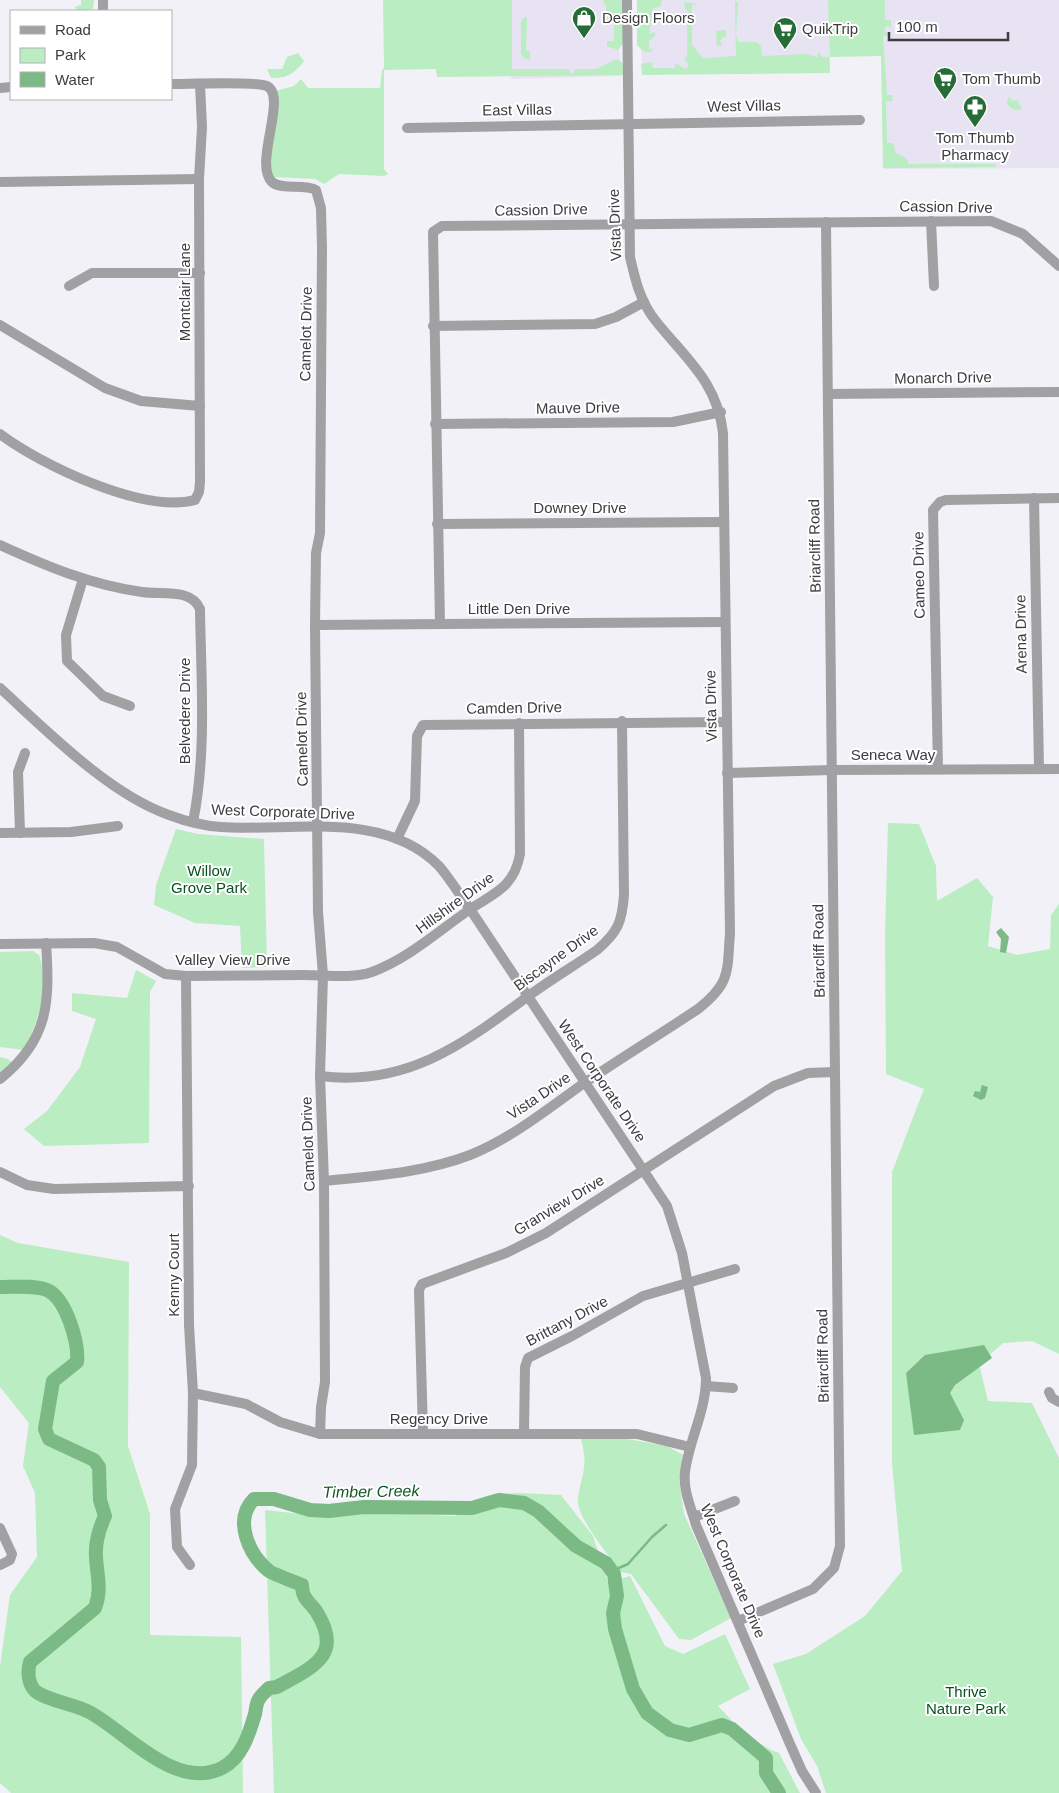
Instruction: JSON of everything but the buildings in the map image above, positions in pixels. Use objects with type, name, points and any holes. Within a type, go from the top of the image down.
[{"type":"street","name":"Vista Drive","points":[[324,1181],[400,1174],[447,1163],[470,1155],[535,1119],[584,1083],[698,1009],[713,997],[726,977],[730,934],[724,622],[724,432],[721,412],[706,380],[655,321],[638,292],[630,257],[627,0]]},
{"type":"street","points":[[172,84],[200,84]]},
{"type":"street","name":"Camelot Drive","points":[[200,84],[267,86],[272,92],[274,104],[266,158],[268,176],[273,183],[312,187],[316,190],[321,208],[320,533],[316,553],[314,625],[319,828],[318,912],[323,975],[320,1076],[324,1181],[325,1382],[321,1407],[320,1434]]},
{"type":"street","name":"Montclair Lane","points":[[0,434],[52,467],[96,485],[148,499],[180,504],[195,500],[200,482],[199,179],[202,127],[200,84]]},
{"type":"street","name":"West Villas","points":[[628,123],[860,120]]},
{"type":"street","name":"East Villas","points":[[406,128],[628,123]]},
{"type":"street","points":[[0,182],[199,179]]},
{"type":"street","points":[[932,221],[934,286]]},
{"type":"street","name":"Cassion Drive","points":[[440,624],[433,232],[442,226],[991,221],[1022,234],[1059,266]]},
{"type":"street","name":"Briarcliff Road","points":[[738,1621],[814,1588],[834,1568],[840,1546],[826,222]]},
{"type":"street","points":[[69,286],[92,272],[200,273]]},
{"type":"street","points":[[434,326],[595,324],[616,317],[644,302]]},
{"type":"street","points":[[0,325],[105,388],[141,401],[200,406]]},
{"type":"street","name":"Monarch Drive","points":[[828,394],[1059,392]]},
{"type":"street","name":"Mauve Drive","points":[[435,424],[673,422],[721,412]]},
{"type":"street","name":"Arena Drive","points":[[1034,498],[1038,769]]},
{"type":"street","name":"Cameo Drive","points":[[938,770],[933,510],[940,502],[946,500],[1059,498]]},
{"type":"street","name":"Downey Drive","points":[[437,524],[724,522]]},
{"type":"street","points":[[0,545],[39,563],[83,579],[66,635],[67,661],[103,696],[130,706]]},
{"type":"street","name":"Belvedere Drive","points":[[83,579],[144,593],[190,596],[197,601],[200,609],[200,780],[193,822]]},
{"type":"street","name":"Little Den Drive","points":[[314,625],[724,622]]},
{"type":"street","name":"West Corporate Drive","points":[[0,688],[118,789],[168,814],[193,822],[236,828],[319,828],[386,834],[420,852],[438,866],[470,909],[667,1206],[682,1253],[706,1386],[703,1408],[690,1447],[685,1482],[687,1497],[793,1751],[816,1793]]},
{"type":"street","name":"Camden Drive","points":[[397,839],[415,801],[417,736],[423,724],[622,721],[726,722]]},
{"type":"street","name":"Biscayne Drive","points":[[320,1076],[341,1079],[366,1078],[387,1075],[424,1063],[466,1042],[609,940],[622,918],[624,894],[622,721]]},
{"type":"street","name":"Hillshire Drive","points":[[323,975],[358,976],[385,966],[428,942],[470,909],[501,890],[517,872],[520,854],[519,723]]},
{"type":"street","points":[[20,833],[18,772],[25,753]]},
{"type":"street","name":"Seneca Way","points":[[727,773],[1059,768]]},
{"type":"street","points":[[0,833],[71,832],[118,826]]},
{"type":"street","points":[[0,1079],[15,1067],[38,1038],[44,1016],[47,988],[46,943]]},
{"type":"street","name":"Valley View Drive","points":[[0,944],[94,943],[117,947],[165,974],[186,976],[323,975]]},
{"type":"street","name":"Kenny Court","points":[[186,976],[189,1325],[193,1393],[192,1465],[175,1509],[178,1547],[190,1566]]},
{"type":"street","name":"Granview Drive","points":[[423,1433],[419,1290],[422,1284],[506,1253],[546,1233],[774,1086],[808,1073],[836,1072]]},
{"type":"street","points":[[0,1172],[27,1185],[54,1189],[189,1186]]},
{"type":"street","points":[[688,1281],[718,1276],[734,1270]]},
{"type":"street","name":"Brittany Drive","points":[[524,1433],[525,1367],[528,1358],[572,1336],[643,1296],[688,1281]]},
{"type":"street","points":[[706,1386],[733,1388]]},
{"type":"street","points":[[1049,1392],[1052,1398],[1059,1402]]},
{"type":"street","name":"Regency Drive","points":[[193,1393],[246,1404],[280,1422],[320,1434],[637,1434],[690,1447]]},
{"type":"street","points":[[694,1517],[735,1501]]},
{"type":"street","points":[[0,1528],[12,1554],[10,1560],[0,1565]]},
{"type":"shaded area","points":[[510,0],[616,0],[621,76],[511,79]]},
{"type":"shaded area","points":[[639,0],[830,0],[830,72],[642,74]]},
{"type":"shaded area","points":[[883,0],[1059,0],[1059,168],[884,169]]},
{"type":"green space","points":[[81,0],[94,0],[93,9],[76,10],[76,6],[81,5]]},
{"type":"green space","points":[[383,0],[512,0],[512,69],[570,69],[569,73],[573,73],[576,69],[596,69],[617,59],[622,62],[624,75],[437,77],[436,69],[384,70],[384,169],[388,174],[384,176],[339,174],[324,184],[315,179],[274,177],[270,165],[276,91],[294,86],[301,79],[308,88],[380,88],[382,70],[384,68]]},
{"type":"green space","points":[[603,0],[623,0],[623,44],[618,50],[607,46],[607,41],[614,41],[614,23],[606,21],[606,7]]},
{"type":"green space","points":[[637,0],[662,0],[660,7],[653,8],[649,34],[655,32],[655,35],[649,41],[649,50],[655,47],[650,52],[643,51],[637,45]]},
{"type":"green space","points":[[828,0],[885,0],[885,20],[891,20],[891,28],[887,25],[884,30],[890,36],[883,36],[887,95],[892,95],[893,101],[886,101],[887,143],[893,143],[896,153],[907,159],[908,164],[996,164],[996,167],[883,168],[881,56],[830,57]]},
{"type":"green space","points":[[684,2],[699,4],[692,5],[692,45],[703,58],[736,56],[735,2],[738,2],[736,35],[738,42],[757,42],[761,46],[762,56],[807,54],[817,57],[818,51],[822,57],[829,57],[830,73],[642,75],[641,64],[652,62],[653,68],[675,68],[675,63],[686,69],[689,65],[684,59],[687,57],[687,10],[685,9]]},
{"type":"green space","points":[[524,17],[527,17],[526,50],[530,51],[530,60],[524,58],[521,54],[521,22]]},
{"type":"green space","points":[[726,30],[726,37],[723,37],[720,41],[722,46],[717,46],[716,31]]},
{"type":"green space","points":[[298,53],[304,61],[296,70],[286,76],[271,78],[267,69],[282,69],[287,57]]},
{"type":"green space","points":[[1008,97],[1013,101],[1017,100],[1022,109],[1015,110],[1011,108],[1007,103]]},
{"type":"green space","name":"Thrive Nature Park","points":[[888,823],[919,824],[936,866],[937,901],[977,878],[993,897],[988,946],[1017,955],[1050,949],[1051,915],[1059,904],[1059,1354],[1032,1341],[1003,1343],[979,1364],[988,1401],[1032,1403],[1059,1458],[1059,1793],[826,1793],[817,1766],[801,1739],[773,1664],[806,1654],[865,1616],[902,1571],[892,1464],[892,1172],[924,1089],[886,1074],[885,936]]},
{"type":"green space","name":"Willow Grove Park","points":[[176,829],[198,834],[264,839],[267,967],[242,968],[240,926],[195,923],[154,905],[156,885]]},
{"type":"green space","points":[[33,951],[39,955],[44,979],[41,1004],[34,1028],[24,1050],[0,1047],[0,952]]},
{"type":"green space","points":[[136,970],[156,981],[150,992],[149,1143],[44,1146],[24,1129],[47,1111],[80,1067],[96,1019],[72,1011],[72,993],[127,998]]},
{"type":"green space","points":[[0,1057],[8,1059],[13,1063],[0,1074]]},
{"type":"green space","points":[[0,1235],[18,1243],[129,1262],[128,1446],[150,1514],[150,1635],[241,1637],[243,1793],[11,1793],[0,1783],[0,1667],[10,1595],[37,1557],[35,1493],[23,1466],[29,1423],[0,1387]]},
{"type":"green space","points":[[622,1438],[667,1446],[683,1455],[680,1487],[684,1514],[731,1618],[691,1640],[679,1639],[631,1574],[621,1572],[582,1516],[578,1500],[584,1465],[581,1439]]},
{"type":"green space","points":[[518,1493],[561,1495],[593,1536],[608,1582],[630,1576],[665,1646],[683,1654],[725,1634],[750,1689],[718,1706],[753,1739],[779,1753],[800,1793],[274,1793],[265,1510],[320,1516],[383,1513],[455,1516],[484,1497]]},
{"type":"water","points":[[1001,928],[1009,937],[1006,953],[1000,952],[1001,939],[996,932]]},
{"type":"water","points":[[982,1085],[988,1087],[985,1098],[981,1100],[973,1096],[975,1091],[980,1092]]},
{"type":"water","points":[[984,1345],[992,1358],[955,1385],[950,1393],[964,1420],[960,1430],[914,1435],[906,1373],[925,1355]]},
{"type":"waterway","name":"Timber Creek","points":[[0,1287],[42,1288],[54,1295],[65,1311],[76,1344],[77,1362],[53,1381],[45,1429],[49,1439],[94,1460],[99,1467],[100,1500],[105,1516],[96,1546],[99,1589],[95,1608],[30,1662],[29,1679],[32,1687],[38,1693],[91,1713],[153,1757],[170,1766],[187,1772],[205,1773],[222,1768],[235,1758],[244,1745],[253,1722],[257,1702],[261,1696],[269,1688],[277,1687],[312,1666],[320,1659],[325,1650],[327,1639],[324,1626],[316,1611],[305,1597],[302,1585],[269,1571],[255,1556],[250,1547],[244,1527],[248,1507],[254,1499],[274,1499],[310,1510],[329,1511],[364,1507],[472,1508],[499,1500],[524,1503],[538,1511],[576,1546],[606,1563],[614,1574],[617,1596],[613,1613],[615,1629],[633,1689],[647,1713],[670,1730],[689,1735],[722,1725],[732,1729],[766,1758],[766,1773],[779,1793]]},
{"type":"waterway","points":[[612,1571],[628,1564],[652,1537],[666,1525]]},
{"type":"place","name":"Design Floors","points":[[584,39]]},
{"type":"place","name":"QuikTrip","points":[[785,50]]},
{"type":"place","name":"Tom Thumb","points":[[945,100]]},
{"type":"place","name":"Tom Thumb Pharmacy","points":[[975,128]]}]
